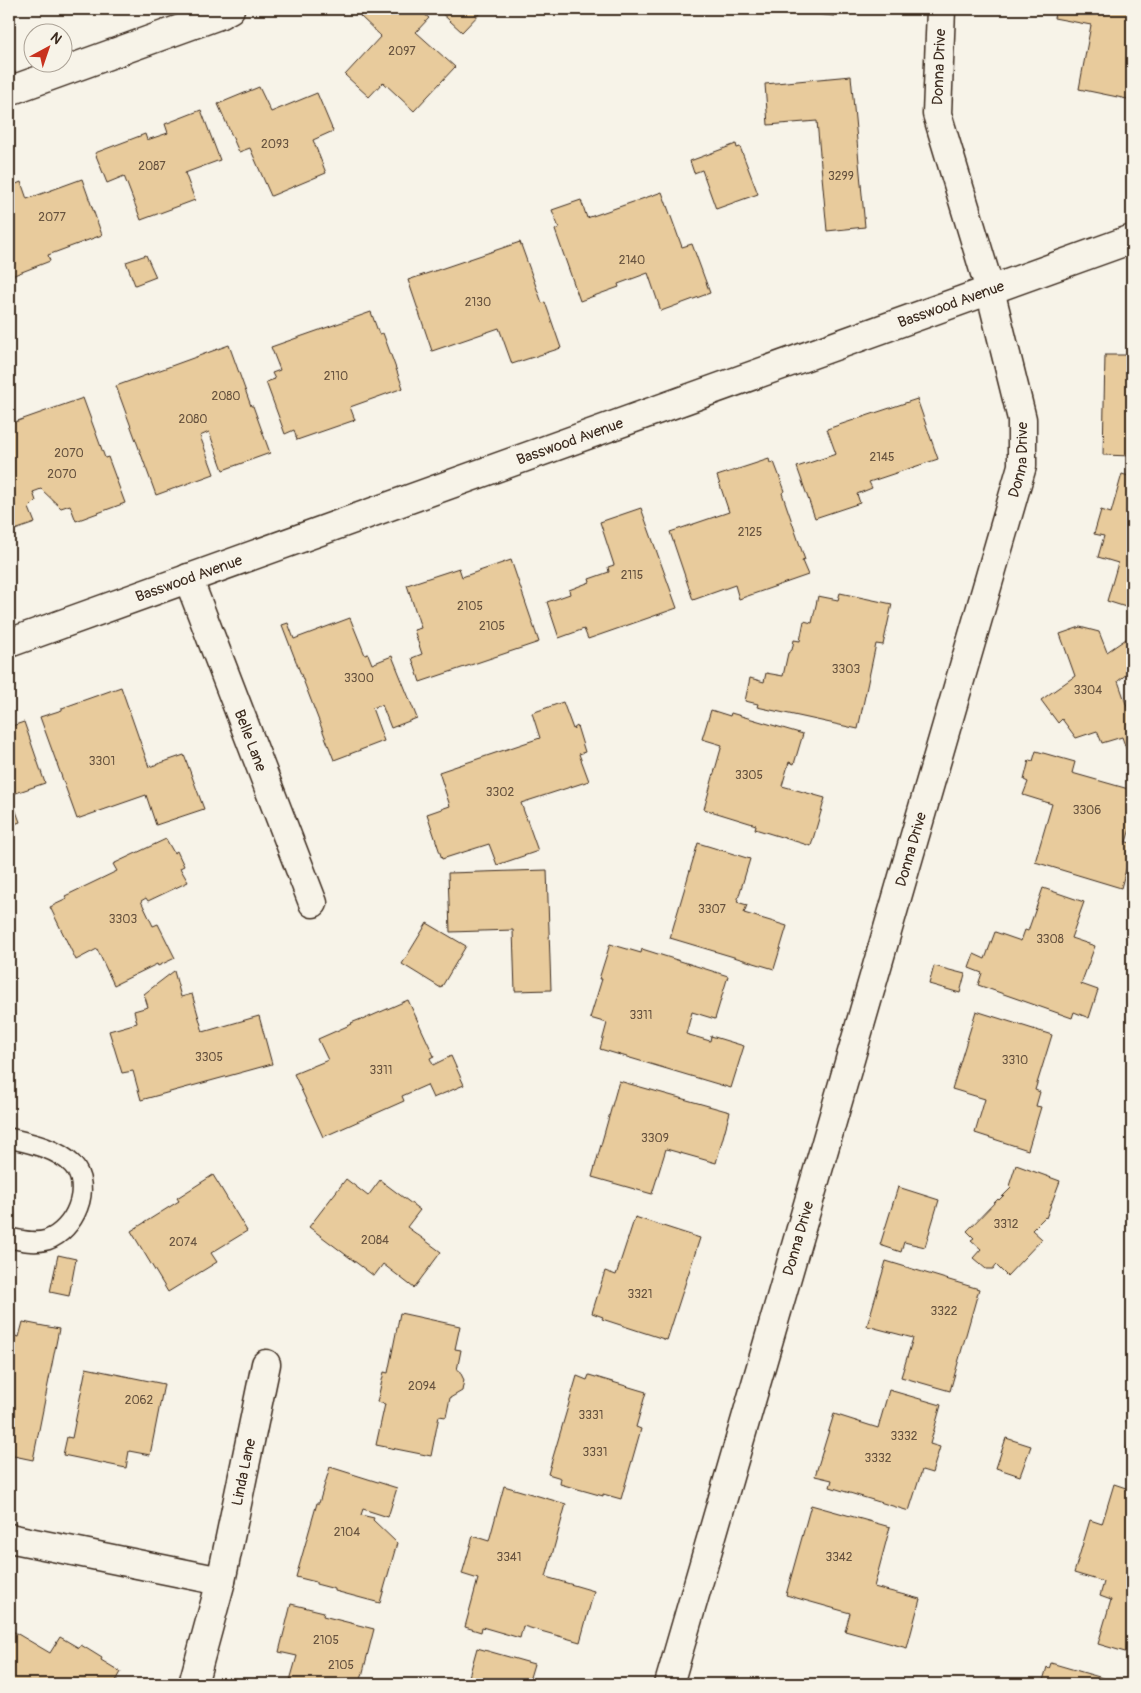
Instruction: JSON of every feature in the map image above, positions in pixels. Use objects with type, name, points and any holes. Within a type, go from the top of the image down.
[{"type":"street","points":[[9,91],[219,15],[230,9]]},
{"type":"street","name":"Donna Drive","points":[[669,1684],[1022,466],[1022,419],[990,290],[938,114],[941,9]]},
{"type":"street","name":"Basswood Avenue","points":[[9,643],[1132,239]]},
{"type":"street","name":"Belle Lane","points":[[188,578],[313,903]]},
{"type":"street","name":"Linda Lane","points":[[193,1684],[221,1580],[266,1364]]},
{"type":"street","points":[[9,1538],[221,1580]]},
{"type":"lane","points":[[9,1138],[32,1143],[58,1153],[73,1165],[82,1184],[82,1199],[73,1217],[61,1231],[48,1240],[33,1243],[9,1238]]},
{"type":"building","points":[[366,9],[418,9],[429,18],[416,32],[455,67],[414,111],[383,82],[369,97],[345,75],[381,36],[360,16]]},
{"type":"building","points":[[437,9],[484,9],[462,32]]},
{"type":"building","points":[[767,9],[835,9],[834,16]]},
{"type":"building","points":[[1056,9],[1132,9],[1132,100],[1079,89],[1091,25],[1054,18]]},
{"type":"building","points":[[851,76],[865,227],[827,231],[817,121],[768,125],[765,84]]},
{"type":"building","points":[[259,87],[271,112],[317,93],[333,131],[313,140],[326,173],[271,196],[250,148],[239,152],[218,104]]},
{"type":"building","points":[[201,110],[220,160],[185,173],[195,200],[141,220],[124,176],[107,183],[95,153],[145,134],[147,140],[168,133],[165,124]]},
{"type":"building","points":[[736,144],[737,148],[740,147],[758,194],[716,209],[702,170],[694,173],[690,161]]},
{"type":"building","points":[[82,179],[102,235],[48,255],[50,261],[9,277],[9,187],[21,182],[27,199]]},
{"type":"building","points":[[662,192],[682,247],[692,244],[710,293],[661,311],[648,273],[618,284],[619,287],[580,301],[555,230],[559,228],[552,210],[581,200],[587,218]]},
{"type":"building","points":[[520,242],[542,303],[545,302],[561,348],[512,364],[499,328],[432,351],[408,280]]},
{"type":"building","points":[[146,255],[156,277],[135,285],[126,262]]},
{"type":"building","points":[[371,312],[379,334],[383,333],[403,388],[350,407],[355,420],[297,440],[294,430],[285,434],[266,382],[275,379],[272,373],[280,370],[271,347]]},
{"type":"building","points":[[229,345],[270,453],[223,470],[209,432],[200,436],[214,474],[156,495],[116,386]]},
{"type":"building","points":[[1105,355],[1132,355],[1132,456],[1103,455]]},
{"type":"building","points":[[83,398],[105,458],[108,457],[125,503],[76,521],[70,505],[61,508],[41,489],[33,492],[36,501],[29,508],[35,523],[9,532],[9,424]]},
{"type":"building","points":[[917,399],[938,459],[869,482],[872,488],[857,494],[860,503],[815,518],[797,467],[836,454],[827,429]]},
{"type":"building","points":[[769,459],[770,463],[774,462],[785,491],[782,493],[805,560],[802,561],[808,575],[739,599],[735,585],[693,600],[670,532],[729,512],[717,476]]},
{"type":"building","points":[[1122,474],[1132,477],[1132,609],[1107,601],[1118,563],[1098,557],[1104,536],[1094,534],[1101,510],[1111,513]]},
{"type":"building","points":[[641,508],[677,608],[588,639],[584,629],[559,638],[547,602],[570,594],[569,590],[590,582],[589,579],[609,572],[608,567],[614,565],[600,522]]},
{"type":"building","points":[[511,560],[539,642],[420,682],[412,658],[422,654],[414,630],[421,628],[407,585],[459,568],[462,577]]},
{"type":"building","points":[[840,593],[892,604],[883,645],[876,644],[858,729],[757,707],[758,704],[745,701],[750,678],[764,682],[766,673],[783,676],[788,653],[792,650],[794,640],[800,641],[804,621],[812,623],[818,596],[838,600]]},
{"type":"building","points":[[350,618],[365,655],[368,654],[372,664],[392,656],[417,718],[391,728],[382,705],[372,708],[384,741],[334,760],[282,625],[288,623],[294,639]]},
{"type":"building","points":[[1080,627],[1099,632],[1107,652],[1132,635],[1132,670],[1118,681],[1132,721],[1132,749],[1127,751],[1122,737],[1102,743],[1097,731],[1076,738],[1062,719],[1058,723],[1041,700],[1075,676],[1060,634]]},
{"type":"building","points":[[121,687],[149,767],[184,755],[204,809],[156,825],[146,795],[77,819],[40,717]]},
{"type":"building","points":[[563,702],[573,729],[577,726],[585,752],[579,754],[589,781],[521,803],[538,851],[497,865],[489,844],[442,859],[427,814],[450,806],[439,772],[540,738],[532,713]]},
{"type":"building","points":[[711,710],[730,716],[731,713],[803,734],[794,764],[789,762],[782,786],[825,798],[811,846],[755,829],[756,825],[704,809],[722,745],[702,739]]},
{"type":"building","points":[[24,722],[45,783],[10,795],[20,822],[9,826],[9,727]]},
{"type":"building","points":[[1036,751],[1075,762],[1072,773],[1132,790],[1132,822],[1126,842],[1132,843],[1132,848],[1121,888],[1035,862],[1052,804],[1023,795],[1028,782],[1024,780],[1029,760],[1033,761]]},
{"type":"building","points":[[166,839],[174,853],[177,851],[184,866],[180,868],[188,882],[148,901],[146,898],[141,901],[153,926],[158,924],[175,958],[158,966],[157,964],[114,985],[97,949],[76,960],[50,907],[67,899],[65,896],[117,871],[113,864]]},
{"type":"building","points":[[698,843],[750,859],[737,902],[747,905],[744,913],[787,926],[774,969],[670,938]]},
{"type":"building","points":[[547,870],[551,990],[515,991],[513,930],[450,932],[448,873]]},
{"type":"building","points":[[1043,888],[1084,902],[1071,938],[1095,946],[1081,984],[1098,990],[1089,1018],[1074,1012],[1072,1018],[978,985],[982,973],[969,968],[974,954],[985,959],[995,932],[1021,941],[1025,930],[1028,931]]},
{"type":"building","points":[[427,923],[466,946],[441,988],[402,964]]},
{"type":"building","points":[[610,944],[641,953],[642,949],[728,976],[715,1019],[692,1012],[686,1034],[710,1041],[711,1036],[744,1046],[731,1088],[600,1049],[607,1023],[590,1018]]},
{"type":"building","points":[[934,966],[965,974],[960,993],[929,984]]},
{"type":"building","points":[[174,971],[181,997],[192,994],[203,1032],[259,1016],[272,1064],[141,1100],[133,1071],[122,1073],[109,1031],[137,1023],[134,1011],[148,1007],[144,994]]},
{"type":"building","points":[[408,1000],[434,1056],[430,1058],[433,1065],[451,1056],[464,1085],[433,1098],[427,1085],[402,1096],[404,1101],[323,1137],[294,1074],[328,1060],[318,1039],[351,1023]]},
{"type":"building","points":[[976,1011],[1052,1035],[1035,1090],[1040,1092],[1036,1106],[1041,1107],[1028,1150],[975,1133],[985,1099],[952,1089]]},
{"type":"building","points":[[619,1081],[730,1112],[716,1163],[666,1149],[652,1194],[592,1177]]},
{"type":"building","points":[[1016,1165],[1060,1181],[1046,1218],[1032,1230],[1042,1239],[1007,1276],[996,1265],[993,1269],[986,1269],[973,1258],[981,1249],[971,1240],[974,1238],[967,1231],[1011,1188],[1009,1186]]},
{"type":"building","points":[[213,1175],[247,1231],[211,1253],[217,1262],[168,1292],[131,1231],[179,1201],[177,1198]]},
{"type":"building","points":[[346,1179],[368,1196],[380,1180],[420,1210],[407,1227],[441,1252],[414,1288],[383,1264],[374,1276],[309,1227]]},
{"type":"building","points":[[898,1187],[939,1200],[925,1247],[904,1242],[901,1252],[880,1245]]},
{"type":"building","points":[[635,1217],[700,1238],[667,1340],[602,1319],[603,1317],[592,1313],[605,1271],[616,1275]]},
{"type":"building","points":[[58,1255],[76,1259],[69,1296],[50,1292]]},
{"type":"building","points":[[886,1261],[979,1289],[950,1391],[901,1377],[913,1338],[867,1326]]},
{"type":"building","points":[[400,1313],[460,1326],[455,1349],[461,1350],[457,1370],[459,1370],[464,1380],[462,1391],[450,1398],[446,1417],[439,1416],[431,1456],[376,1445],[385,1404],[377,1402],[384,1372],[388,1373]]},
{"type":"building","points":[[23,1322],[59,1329],[33,1460],[9,1455],[9,1361],[15,1336],[19,1337]]},
{"type":"building","points":[[86,1368],[164,1384],[150,1455],[129,1451],[126,1468],[63,1455],[67,1437],[72,1438]]},
{"type":"building","points":[[589,1375],[646,1392],[636,1427],[641,1429],[621,1499],[560,1484],[561,1478],[548,1474],[577,1376],[587,1380]]},
{"type":"building","points":[[889,1390],[941,1405],[930,1444],[940,1447],[932,1473],[922,1470],[909,1511],[830,1487],[832,1480],[815,1476],[834,1414],[878,1428]]},
{"type":"building","points":[[1132,1398],[1132,1424],[1126,1422]]},
{"type":"building","points":[[1132,1430],[1132,1452],[1126,1451]]},
{"type":"building","points":[[1006,1438],[1031,1446],[1020,1476],[996,1468]]},
{"type":"building","points":[[330,1467],[397,1488],[388,1517],[363,1509],[361,1515],[374,1518],[373,1520],[397,1543],[380,1603],[335,1591],[335,1589],[316,1584],[316,1582],[296,1577],[317,1503],[319,1503]]},
{"type":"building","points":[[1114,1484],[1132,1490],[1132,1654],[1098,1644],[1111,1600],[1100,1596],[1104,1582],[1074,1573],[1090,1520],[1102,1524]]},
{"type":"building","points":[[504,1486],[566,1504],[546,1577],[594,1591],[580,1642],[523,1626],[520,1638],[482,1627],[481,1632],[465,1627],[478,1579],[462,1574],[473,1536],[489,1541]]},
{"type":"building","points":[[811,1505],[890,1527],[874,1587],[920,1599],[907,1648],[845,1631],[850,1613],[786,1595]]},
{"type":"building","points":[[291,1604],[324,1612],[323,1616],[374,1629],[360,1684],[289,1684],[297,1656],[279,1652]]},
{"type":"building","points":[[11,1630],[50,1653],[60,1637],[79,1648],[81,1645],[121,1672],[115,1683],[117,1684],[9,1684],[9,1634]]},
{"type":"building","points":[[477,1648],[534,1664],[528,1684],[467,1684]]},
{"type":"building","points":[[1051,1663],[1113,1681],[1113,1684],[1042,1684],[1047,1667],[1049,1669]]}]
